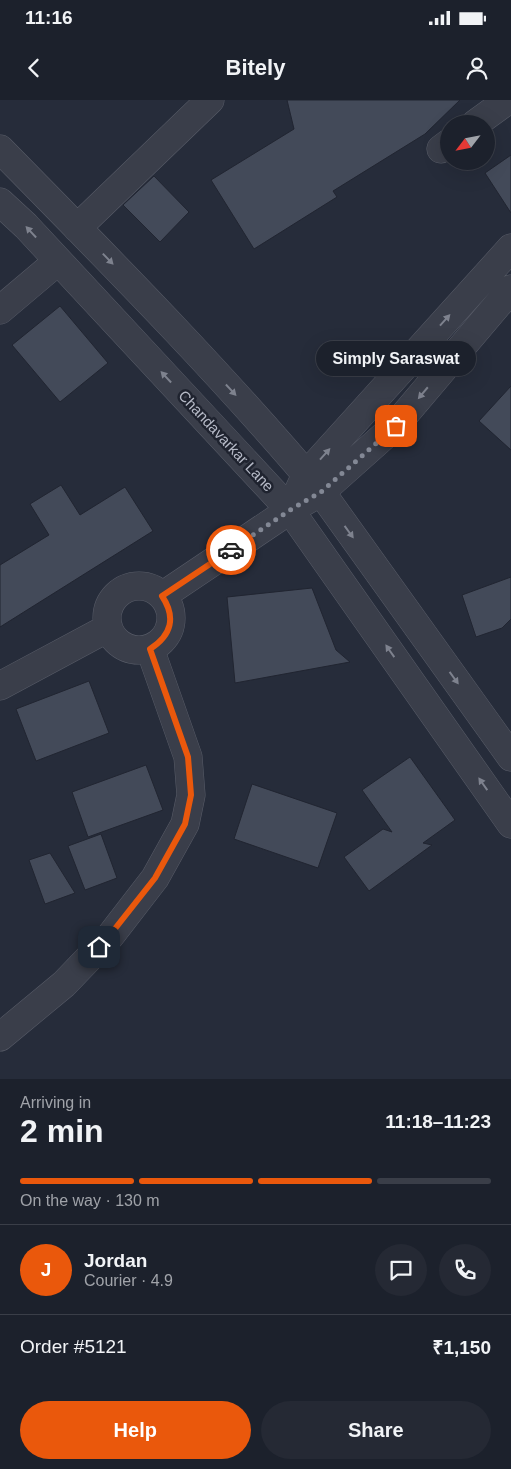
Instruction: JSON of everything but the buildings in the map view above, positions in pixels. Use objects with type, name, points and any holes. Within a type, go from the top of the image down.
[{"type":"street","points":[[77,228],[210,100]]},
{"type":"street","points":[[488,115],[508,100]]},
{"type":"street","points":[[0,149],[220,377],[314,484],[511,757]]},
{"type":"street","name":"Chandavarkar Lane","points":[[0,202],[58,261],[290,510],[511,824]]},
{"type":"street","points":[[162,596],[290,510],[314,484],[511,248]]},
{"type":"street","points":[[0,310],[58,261]]},
{"type":"street","points":[[314,484],[396,426],[511,289]]},
{"type":"street","points":[[132,586],[143,586],[153,589],[162,596],[168,605],[170,625],[166,635],[160,643],[150,649],[140,651],[130,649],[120,644],[108,628],[106,617],[114,597],[122,590],[132,586]]},
{"type":"street","points":[[0,686],[108,628]]},
{"type":"street","points":[[0,1037],[64,984],[110,935],[155,878],[185,824],[191,795],[188,757],[150,649]]},
{"type":"way so far","points":[[231,550],[290,510],[321,492],[396,426]]},
{"type":"place","name":"Simply Saraswat","points":[[396,426]]},
{"type":"route","points":[[99,947],[155,878],[185,824],[191,795],[188,757],[150,649],[160,643],[170,625],[168,605],[162,596],[231,550]]}]
